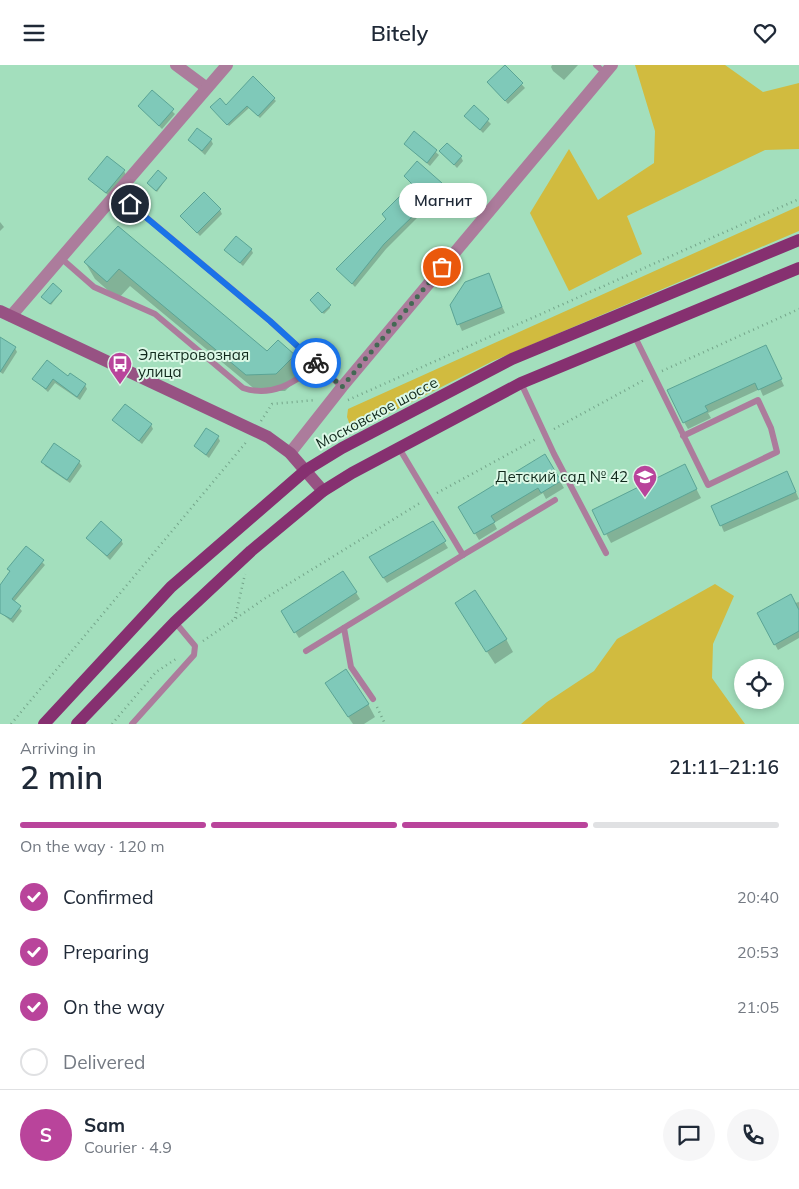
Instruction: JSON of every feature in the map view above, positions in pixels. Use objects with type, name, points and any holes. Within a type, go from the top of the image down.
[{"type":"main road","name":"Московское шоссе","points":[[44,724],[171,587],[232,532],[306,470],[342,447],[512,359],[799,240]]},
{"type":"main road","points":[[77,724],[175,622],[250,551],[323,491],[398,447],[521,383],[799,268]]},
{"type":"main road","points":[[5,314],[255,430],[290,453],[323,491]]},
{"type":"street","points":[[176,65],[207,88]]},
{"type":"street","points":[[5,314],[62,259],[116,192],[227,65]]},
{"type":"street","points":[[290,453],[605,67]]},
{"type":"lane","points":[[116,192],[270,321],[342,387]]},
{"type":"lane","points":[[62,259],[94,287],[155,314],[243,388],[260,392],[276,390],[296,380],[318,365]]},
{"type":"lane","points":[[634,335],[683,436],[708,485],[777,451],[771,428],[758,400],[683,436]]},
{"type":"lane","points":[[521,383],[606,553]]},
{"type":"lane","points":[[398,447],[463,555]]},
{"type":"lane","points":[[306,651],[555,500]]},
{"type":"lane","points":[[132,724],[194,655],[195,646],[175,622]]},
{"type":"lane","points":[[344,628],[351,667],[373,699]]},
{"type":"path","points":[[651,263],[799,199]]},
{"type":"path","points":[[112,724],[156,672],[234,619],[429,497],[654,375],[799,309]]},
{"type":"path","points":[[234,619],[250,551]]},
{"type":"path","points":[[373,699],[385,724]]},
{"type":"shaded area","points":[[635,65],[725,65],[763,92],[799,83],[799,149],[765,150],[627,216],[642,254],[569,291],[530,213],[569,149],[598,200],[654,163],[655,131]]},
{"type":"shaded area","points":[[799,206],[799,231],[493,361],[362,427],[351,428],[347,417],[348,409]]},
{"type":"shaded area","points":[[715,584],[734,596],[713,644],[712,678],[745,724],[521,724],[547,702],[594,671],[617,639]]},
{"type":"building","points":[[505,65],[523,83],[505,101],[487,82]]},
{"type":"building","points":[[253,76],[275,98],[258,116],[247,106],[227,125],[210,107],[220,98],[226,105]]},
{"type":"building","points":[[152,90],[174,109],[159,126],[138,106]]},
{"type":"building","points":[[474,105],[489,119],[480,130],[464,116]]},
{"type":"building","points":[[197,128],[212,139],[202,151],[188,140]]},
{"type":"building","points":[[414,131],[437,150],[427,163],[404,144]]},
{"type":"building","points":[[447,143],[462,156],[454,165],[439,151]]},
{"type":"building","points":[[107,156],[125,170],[106,193],[88,179]]},
{"type":"building","points":[[417,161],[442,183],[416,213],[384,244],[352,284],[336,269],[386,219],[382,214],[412,184],[404,176]]},
{"type":"building","points":[[158,170],[167,178],[156,191],[147,183]]},
{"type":"building","points":[[204,192],[221,209],[197,233],[180,216]]},
{"type":"building","points":[[118,226],[267,351],[278,340],[295,355],[276,374],[246,375],[119,269],[107,282],[84,262]]},
{"type":"building","points":[[236,236],[252,249],[240,263],[224,250]]},
{"type":"building","points":[[489,273],[502,307],[457,325],[450,305],[465,282]]},
{"type":"building","points":[[53,283],[62,291],[50,304],[41,297]]},
{"type":"building","points":[[318,292],[331,305],[322,313],[310,300]]},
{"type":"building","points":[[0,337],[16,347],[0,372]]},
{"type":"building","points":[[766,345],[782,379],[758,390],[755,383],[705,406],[708,411],[683,423],[667,390]]},
{"type":"building","points":[[47,360],[68,376],[70,373],[86,384],[77,397],[53,379],[46,389],[32,379]]},
{"type":"building","points":[[125,404],[152,424],[139,441],[112,420]]},
{"type":"building","points":[[206,428],[219,436],[206,455],[194,446]]},
{"type":"building","points":[[54,443],[80,461],[67,480],[41,462]]},
{"type":"building","points":[[545,454],[561,481],[541,493],[538,488],[491,516],[495,522],[474,534],[458,507]]},
{"type":"building","points":[[685,464],[697,489],[604,535],[592,510]]},
{"type":"building","points":[[787,471],[796,492],[720,526],[711,506]]},
{"type":"building","points":[[101,521],[122,540],[107,556],[86,538]]},
{"type":"building","points":[[433,521],[446,541],[383,578],[369,557]]},
{"type":"building","points":[[26,546],[44,560],[12,599],[21,606],[11,619],[0,613],[0,585],[10,571],[7,569]]},
{"type":"building","points":[[343,571],[357,592],[294,633],[281,611]]},
{"type":"building","points":[[475,590],[507,639],[486,652],[455,603]]},
{"type":"building","points":[[791,594],[799,610],[799,631],[774,645],[757,613]]},
{"type":"building","points":[[346,669],[369,704],[348,717],[325,683]]},
{"type":"way so far","points":[[316,363],[342,387],[442,267]]},
{"type":"place","name":"Магнит","points":[[442,267]]},
{"type":"place","name":"Электровозная улица","points":[[120,385]]},
{"type":"place","name":"Детский сад № 42","points":[[645,498]]},
{"type":"route","points":[[130,204],[270,321],[316,363]]}]
